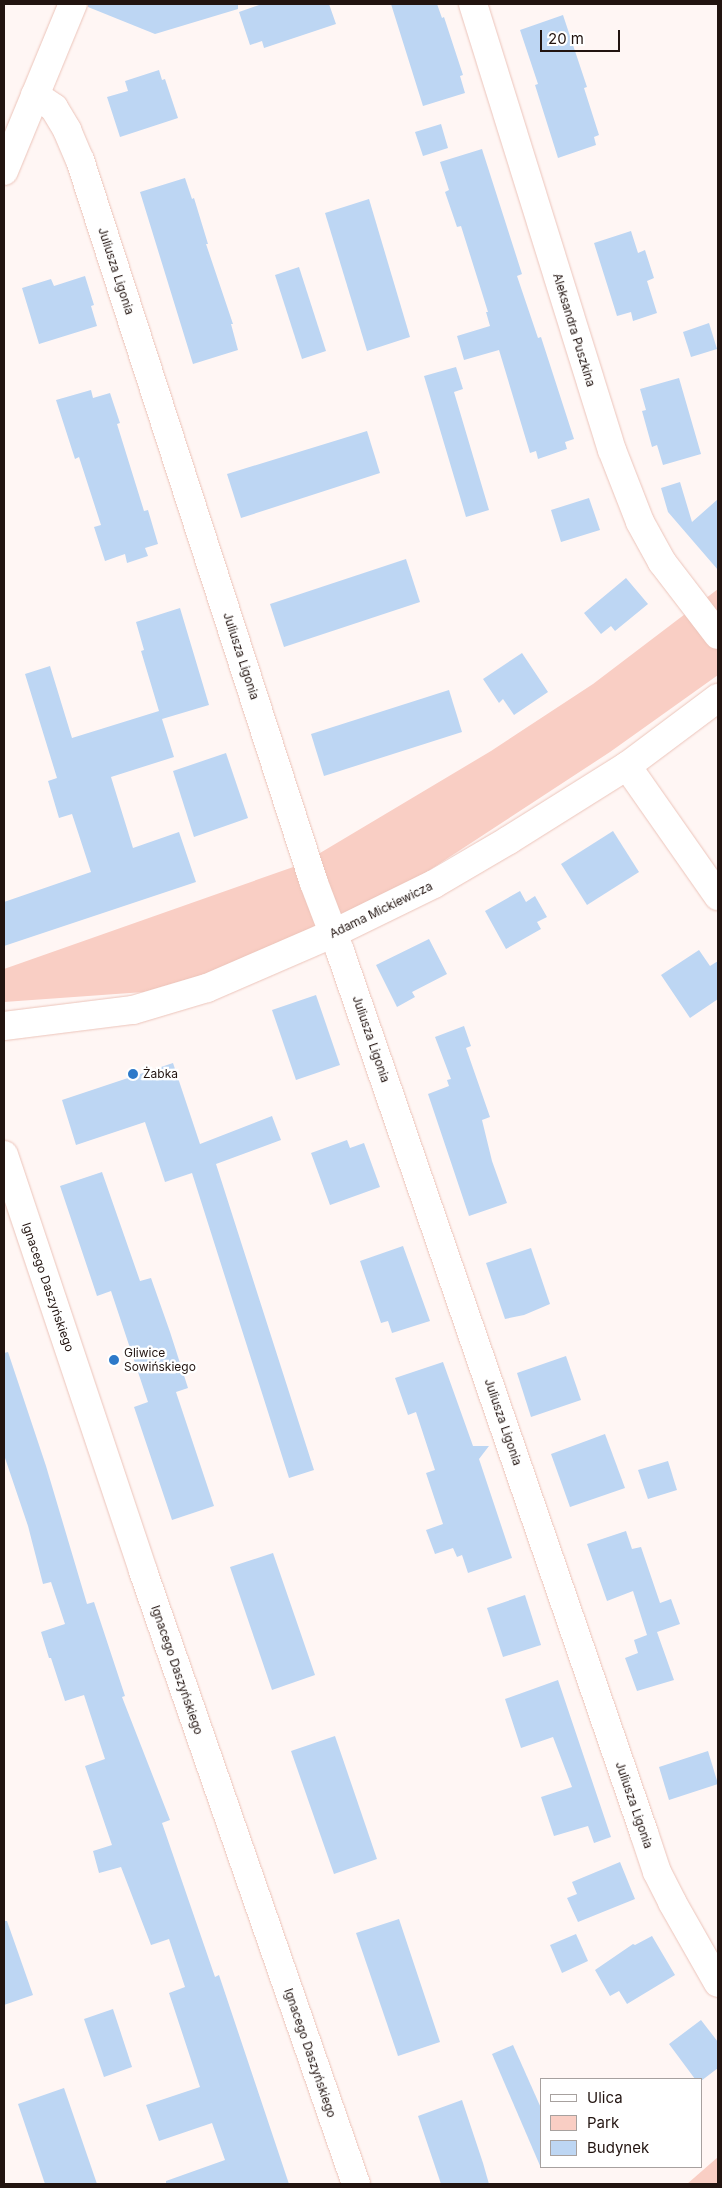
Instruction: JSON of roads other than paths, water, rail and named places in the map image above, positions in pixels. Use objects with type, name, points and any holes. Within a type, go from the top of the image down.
[{"type":"street","points":[[4,170],[73,4]]},
{"type":"street","name":"Aleksandra Puszkina","points":[[473,4],[612,450],[640,522],[662,562],[718,635]]},
{"type":"street","name":"Juliusza Ligonia","points":[[35,96],[54,108],[67,130],[80,160],[311,874],[334,934],[657,1872],[698,1950],[718,1983]]},
{"type":"street","name":"Adama Mickiewicza","points":[[4,1026],[63,1017],[132,1010],[207,988],[334,934],[434,884],[627,766],[718,698]]},
{"type":"street","points":[[627,766],[718,896]]},
{"type":"street","name":"Ignacego Daszyńskiego","points":[[4,1155],[143,1571],[356,2184]]},
{"type":"place","name":"Żabka","points":[[133,1074]]},
{"type":"place","name":"Gliwice Sowińskiego","points":[[114,1360]]}]
